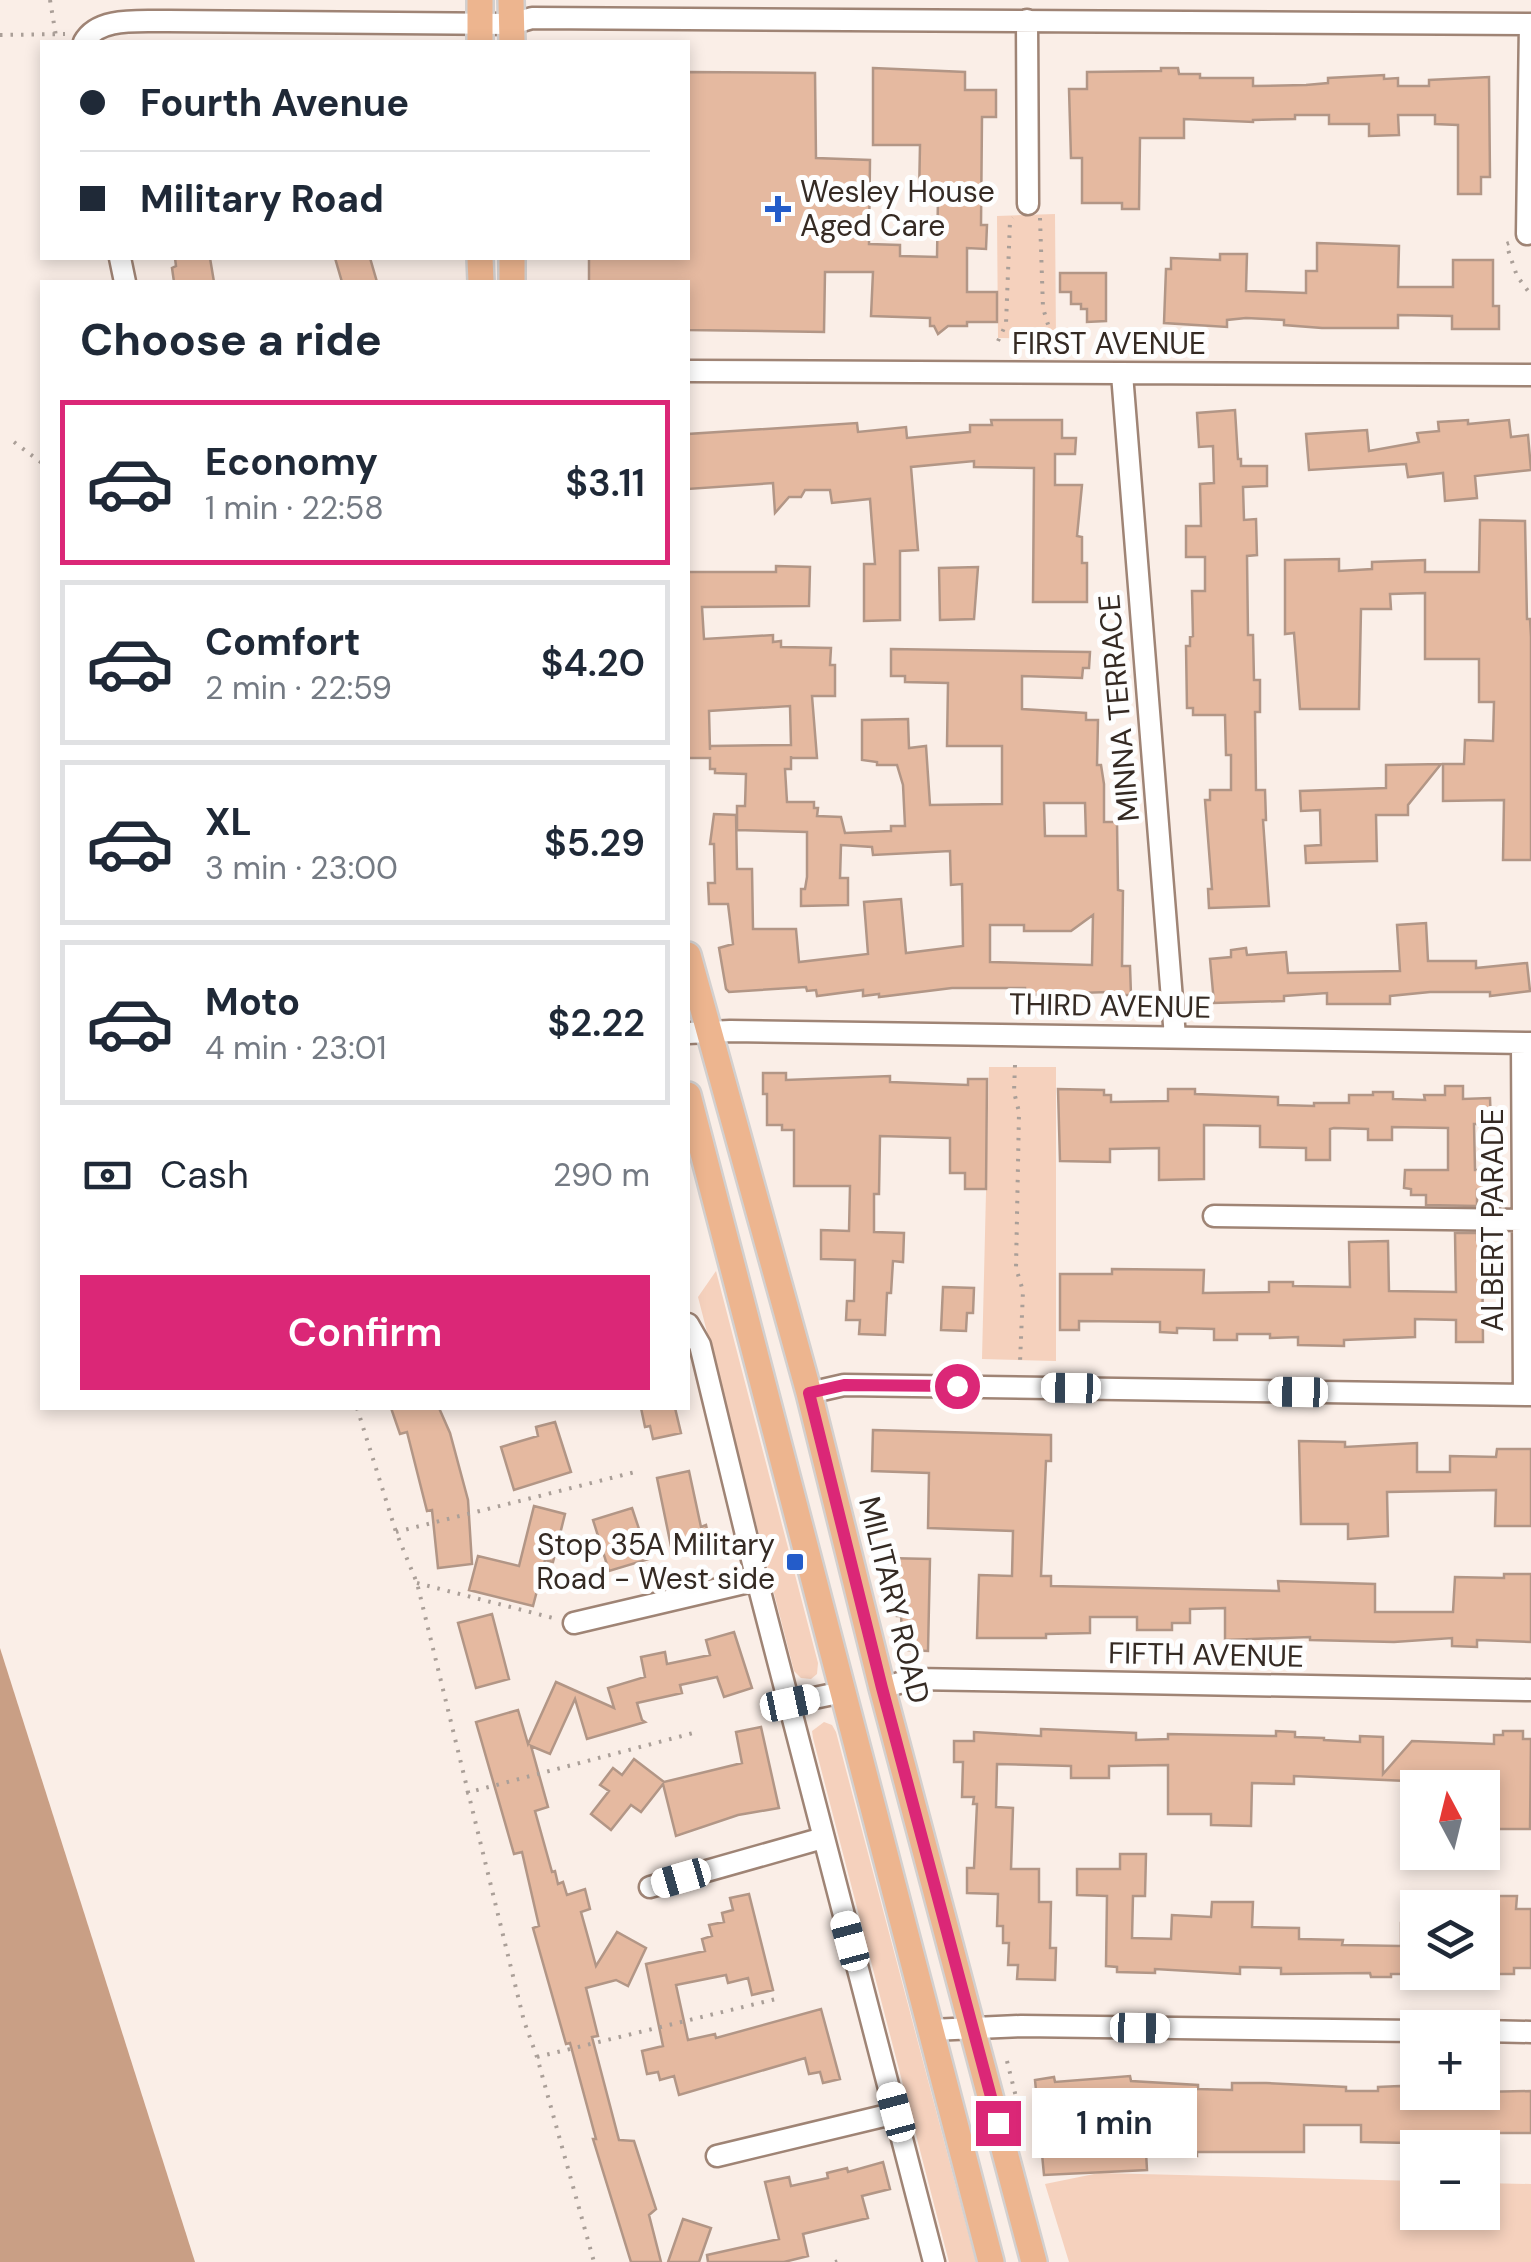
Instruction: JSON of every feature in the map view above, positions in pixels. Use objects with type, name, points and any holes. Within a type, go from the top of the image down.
[{"type":"main road","name":"MILITARY ROAD","points":[[690,969],[699,1032],[809,1393],[882,1688],[1034,2262]]},
{"type":"main road","points":[[690,1104],[990,2262]]},
{"type":"street","points":[[86,40],[97,28],[116,23],[512,22],[532,18],[1530,24],[1527,234]]},
{"type":"street","points":[[1027,20],[1028,204]]},
{"type":"street","name":"FIRST AVENUE","points":[[690,370],[1531,375]]},
{"type":"street","name":"MINNA TERRACE","points":[[1122,374],[1175,1037]]},
{"type":"street","name":"THIRD AVENUE","points":[[699,1032],[1527,1043]]},
{"type":"street","name":"ALBERT PARADE","points":[[1527,1043],[1523,1220],[1528,1395]]},
{"type":"street","points":[[1214,1216],[1523,1220]]},
{"type":"street","points":[[690,1328],[700,1345],[934,2262]]},
{"type":"street","points":[[809,1393],[844,1385],[1528,1395]]},
{"type":"street","points":[[574,1624],[757,1580]]},
{"type":"street","name":"FIFTH AVENUE","points":[[882,1688],[913,1680],[1531,1690]]},
{"type":"street","points":[[790,1703],[843,1692]]},
{"type":"street","points":[[650,1887],[823,1838]]},
{"type":"street","points":[[931,2030],[1400,2030]]},
{"type":"street","points":[[1500,2031],[1531,2032]]},
{"type":"street","points":[[718,2156],[896,2112]]},
{"type":"path","points":[[50,0],[57,40]]},
{"type":"path","points":[[0,35],[55,32]]},
{"type":"path","points":[[998,341],[1006,324],[1010,221],[1028,204],[1042,221],[1043,308],[1054,341]]},
{"type":"path","points":[[1527,234],[1506,244],[1517,276],[1531,295]]},
{"type":"path","points":[[14,442],[40,462]]},
{"type":"path","points":[[1015,1065],[1014,1092],[1019,1112],[1016,1268],[1023,1291],[1020,1362]]},
{"type":"path","points":[[358,1410],[396,1532],[417,1583],[524,2022],[594,2262]]},
{"type":"path","points":[[396,1532],[635,1472]]},
{"type":"path","points":[[417,1583],[574,1624]]},
{"type":"path","points":[[914,1701],[916,1711]]},
{"type":"path","points":[[466,1792],[697,1732]]},
{"type":"path","points":[[537,2057],[776,2000]]},
{"type":"path","points":[[835,2262],[843,2260]]},
{"type":"shaded area","points":[[1055,214],[1056,339],[998,338],[997,216]]},
{"type":"shaded area","points":[[989,1067],[1056,1067],[1056,1361],[982,1359]]},
{"type":"shaded area","points":[[716,1271],[818,1663],[817,1674],[811,1679],[801,1678],[794,1671],[698,1297]]},
{"type":"shaded area","points":[[0,1648],[195,2262],[0,2262]]},
{"type":"shaded area","points":[[824,1722],[836,1732],[976,2262],[949,2262],[813,1738],[812,1731]]},
{"type":"shaded area","points":[[1099,2173],[1400,2181],[1400,2230],[1500,2230],[1500,2183],[1531,2184],[1531,2262],[1069,2262],[1045,2184]]},
{"type":"building","name":"Wesley House Aged Care","points":[[873,68],[965,72],[965,90],[996,90],[996,117],[982,117],[981,225],[987,225],[986,249],[967,248],[967,292],[997,292],[997,322],[967,322],[967,326],[948,326],[938,334],[930,326],[930,318],[871,316],[873,272],[825,272],[824,332],[690,330],[690,280],[589,280],[589,260],[690,260],[690,72],[815,73],[816,158],[870,160],[869,244],[900,245],[900,256],[937,257],[938,197],[919,197],[920,145],[873,145]]},
{"type":"building","points":[[1178,68],[1179,74],[1200,74],[1200,78],[1253,78],[1253,86],[1306,85],[1328,83],[1328,78],[1384,75],[1384,79],[1398,78],[1398,86],[1429,86],[1429,80],[1489,77],[1490,177],[1481,177],[1481,194],[1458,194],[1458,125],[1435,124],[1435,115],[1398,115],[1399,135],[1369,136],[1369,124],[1329,124],[1329,115],[1295,115],[1295,119],[1253,122],[1184,119],[1184,138],[1140,138],[1139,209],[1122,209],[1122,203],[1082,203],[1082,158],[1071,158],[1069,89],[1087,89],[1087,72]]},
{"type":"building","points":[[1317,243],[1399,246],[1398,287],[1453,287],[1453,260],[1493,260],[1493,306],[1499,306],[1499,329],[1452,329],[1452,316],[1398,315],[1398,328],[1322,328],[1246,318],[1227,320],[1227,327],[1164,323],[1166,269],[1171,269],[1171,258],[1220,260],[1220,254],[1247,254],[1246,291],[1306,293],[1306,271],[1317,271]]},
{"type":"building","points":[[175,260],[210,260],[214,280],[174,280],[172,268]]},
{"type":"building","points":[[336,260],[371,260],[376,280],[341,280]]},
{"type":"building","points":[[1060,273],[1106,273],[1106,321],[1087,322],[1087,309],[1071,304],[1071,292],[1060,292]]},
{"type":"building","points":[[1235,410],[1241,466],[1267,466],[1267,486],[1243,487],[1244,520],[1256,519],[1257,555],[1247,556],[1248,635],[1253,635],[1254,680],[1260,680],[1260,712],[1255,712],[1256,790],[1265,790],[1263,820],[1269,906],[1209,908],[1208,889],[1212,889],[1205,800],[1210,800],[1210,790],[1231,790],[1231,755],[1226,755],[1225,715],[1193,715],[1193,708],[1187,708],[1186,646],[1190,646],[1193,636],[1192,591],[1205,591],[1205,557],[1186,557],[1186,526],[1201,526],[1200,484],[1214,483],[1213,446],[1199,447],[1197,413]]},
{"type":"building","points":[[991,420],[1062,420],[1062,438],[1076,438],[1075,454],[1055,454],[1055,485],[1082,485],[1077,536],[1082,537],[1082,563],[1087,563],[1087,602],[1033,602],[1034,468],[974,467],[974,461],[911,467],[918,550],[900,551],[900,620],[864,621],[864,564],[875,564],[870,499],[832,503],[830,490],[805,490],[801,497],[789,497],[775,513],[773,483],[690,489],[690,434],[857,423],[858,432],[906,427],[907,438],[970,432],[970,425],[992,425]]},
{"type":"building","points":[[1468,420],[1468,424],[1509,420],[1511,437],[1528,435],[1531,470],[1475,476],[1477,498],[1445,501],[1443,473],[1408,477],[1406,464],[1309,470],[1306,434],[1367,430],[1369,451],[1419,442],[1417,433],[1439,431],[1438,422]]},
{"type":"building","points":[[1480,520],[1525,521],[1527,619],[1531,637],[1531,860],[1503,860],[1504,800],[1443,801],[1443,764],[1464,764],[1465,740],[1493,741],[1494,702],[1479,702],[1479,659],[1425,659],[1425,593],[1390,594],[1391,609],[1361,609],[1359,709],[1300,709],[1294,633],[1285,634],[1285,560],[1339,559],[1339,571],[1372,569],[1372,562],[1425,560],[1425,572],[1479,572]]},
{"type":"building","points":[[776,566],[810,567],[809,606],[702,607],[704,639],[773,635],[773,642],[781,641],[781,647],[831,648],[835,696],[812,696],[817,758],[791,758],[791,769],[785,769],[787,802],[814,802],[817,816],[841,817],[845,833],[891,831],[891,826],[905,826],[903,785],[897,765],[862,760],[862,720],[908,719],[909,748],[926,746],[930,805],[1002,804],[1002,746],[947,746],[948,683],[905,682],[905,676],[891,676],[891,649],[1090,652],[1089,668],[1083,668],[1082,678],[1022,676],[1022,709],[1086,713],[1086,720],[1098,720],[1097,765],[1101,765],[1104,784],[1104,822],[1117,822],[1118,890],[1123,891],[1122,966],[1130,966],[1131,995],[1025,995],[1025,988],[952,988],[879,997],[863,996],[863,990],[817,996],[816,990],[807,991],[806,987],[729,992],[719,948],[733,944],[728,904],[709,904],[708,883],[715,883],[714,844],[710,844],[714,814],[736,815],[737,869],[752,869],[753,929],[796,929],[799,962],[868,954],[864,902],[901,899],[906,953],[963,946],[962,884],[951,885],[950,851],[873,855],[872,847],[841,845],[840,878],[848,878],[848,905],[801,906],[801,889],[805,889],[807,877],[807,832],[737,830],[737,806],[745,806],[746,774],[715,773],[715,769],[710,769],[710,758],[690,758],[690,572],[776,572]],"holes":[[[790,706],[791,745],[710,746],[710,750],[709,711]],[[1044,803],[1085,803],[1086,836],[1045,836]],[[1093,915],[1092,965],[990,962],[990,925],[1024,925],[1024,931],[1071,931]]]},
{"type":"building","points":[[978,567],[974,619],[940,620],[939,568]]},
{"type":"building","points":[[1441,764],[1408,805],[1408,815],[1376,815],[1377,861],[1306,863],[1305,846],[1321,845],[1320,810],[1301,811],[1300,791],[1386,788],[1386,765]]},
{"type":"building","points":[[1426,923],[1428,961],[1476,961],[1476,968],[1527,963],[1530,991],[1490,996],[1490,992],[1430,992],[1390,996],[1390,1004],[1327,1004],[1327,993],[1284,996],[1284,1001],[1214,1003],[1210,959],[1231,957],[1231,950],[1246,948],[1247,955],[1286,952],[1288,973],[1400,971],[1397,925]]},
{"type":"building","points":[[763,1073],[786,1073],[786,1080],[890,1076],[890,1082],[968,1085],[968,1079],[987,1079],[986,1189],[965,1189],[965,1173],[950,1173],[950,1138],[880,1136],[874,1232],[904,1233],[903,1262],[893,1261],[891,1293],[887,1293],[885,1335],[859,1334],[860,1320],[846,1320],[847,1301],[854,1301],[855,1260],[821,1259],[821,1230],[849,1231],[850,1186],[794,1186],[794,1130],[767,1125]]},
{"type":"building","points":[[1445,1086],[1463,1086],[1463,1099],[1490,1098],[1491,1124],[1474,1124],[1475,1170],[1483,1170],[1483,1190],[1477,1190],[1477,1206],[1426,1205],[1426,1195],[1411,1195],[1411,1189],[1404,1188],[1405,1170],[1448,1170],[1448,1128],[1392,1127],[1392,1140],[1368,1140],[1368,1129],[1334,1128],[1330,1129],[1330,1160],[1306,1160],[1306,1148],[1260,1147],[1260,1126],[1204,1125],[1204,1179],[1159,1180],[1159,1148],[1110,1149],[1110,1162],[1060,1161],[1058,1089],[1104,1090],[1104,1095],[1111,1095],[1111,1102],[1168,1101],[1168,1089],[1195,1089],[1195,1094],[1278,1097],[1278,1105],[1314,1106],[1349,1103],[1349,1095],[1373,1092],[1393,1092],[1393,1099],[1425,1100],[1424,1095],[1445,1095]]},
{"type":"building","points":[[1455,1233],[1477,1233],[1477,1240],[1482,1240],[1483,1342],[1456,1342],[1456,1320],[1415,1319],[1415,1337],[1344,1340],[1344,1346],[1298,1345],[1298,1337],[1270,1338],[1270,1334],[1237,1334],[1237,1340],[1214,1340],[1214,1329],[1177,1328],[1177,1333],[1160,1332],[1160,1322],[1079,1321],[1079,1330],[1060,1330],[1060,1274],[1112,1274],[1112,1269],[1204,1270],[1203,1293],[1269,1292],[1269,1282],[1350,1287],[1349,1242],[1388,1241],[1389,1291],[1456,1292]]},
{"type":"building","points":[[943,1287],[974,1288],[973,1313],[967,1313],[966,1331],[941,1330]]},
{"type":"building","points":[[392,1410],[440,1410],[468,1500],[472,1564],[438,1568],[432,1510],[427,1511],[407,1432],[400,1434]]},
{"type":"building","points":[[641,1410],[675,1410],[681,1433],[653,1439],[650,1426],[645,1427]]},
{"type":"building","points":[[555,1422],[571,1472],[514,1490],[501,1447],[538,1436],[536,1427]]},
{"type":"building","points":[[873,1430],[1051,1435],[1051,1461],[1046,1461],[1041,1576],[1051,1576],[1051,1586],[1279,1591],[1278,1581],[1375,1584],[1375,1612],[1453,1612],[1455,1577],[1531,1574],[1531,1642],[1477,1640],[1477,1647],[1452,1646],[1452,1638],[1394,1642],[1310,1637],[1225,1640],[1225,1608],[1190,1609],[1190,1623],[1172,1623],[1172,1630],[1137,1630],[1137,1617],[1090,1617],[1090,1633],[1046,1634],[1046,1638],[977,1638],[979,1575],[1012,1576],[1013,1531],[928,1528],[929,1473],[872,1471]]},
{"type":"building","points":[[1299,1441],[1345,1442],[1345,1447],[1417,1443],[1417,1472],[1450,1472],[1450,1456],[1496,1457],[1497,1449],[1531,1449],[1531,1526],[1495,1526],[1496,1490],[1387,1492],[1388,1536],[1348,1539],[1348,1524],[1301,1524]]},
{"type":"building","points":[[689,1471],[701,1527],[706,1525],[711,1548],[673,1556],[657,1478]]},
{"type":"building","points":[[534,1506],[565,1514],[553,1562],[545,1560],[533,1606],[469,1590],[478,1556],[519,1566]]},
{"type":"building","points":[[632,1508],[649,1559],[609,1571],[593,1520]]},
{"type":"building","points":[[886,1558],[930,1559],[928,1651],[908,1650],[903,1645],[901,1616],[897,1616],[897,1602],[893,1602],[894,1588],[890,1588],[890,1574],[885,1574]]},
{"type":"building","points":[[492,1614],[509,1679],[476,1688],[458,1623]]},
{"type":"building","points":[[734,1632],[752,1688],[724,1697],[717,1677],[680,1685],[682,1693],[637,1703],[645,1722],[587,1739],[575,1699],[550,1754],[531,1746],[548,1807],[535,1811],[552,1872],[555,1871],[558,1884],[563,1882],[567,1895],[585,1889],[590,1909],[581,1912],[596,1966],[617,1932],[646,1948],[628,1986],[616,1980],[586,1988],[598,2036],[592,2037],[619,2140],[634,2141],[656,2209],[649,2215],[661,2262],[631,2262],[593,2139],[570,2043],[566,2044],[533,1928],[539,1926],[522,1852],[514,1854],[476,1722],[518,1710],[528,1744],[556,1682],[614,1708],[608,1688],[645,1677],[641,1657],[665,1652],[667,1664],[710,1655],[706,1640]]},
{"type":"building","points":[[761,1727],[779,1808],[738,1815],[676,1836],[663,1784],[641,1812],[631,1805],[611,1830],[591,1814],[609,1791],[600,1785],[613,1768],[622,1775],[634,1759],[664,1782],[742,1763],[736,1732]]},
{"type":"building","points":[[1041,1729],[1136,1733],[1136,1740],[1168,1739],[1168,1734],[1276,1736],[1276,1731],[1324,1740],[1360,1742],[1360,1736],[1383,1737],[1383,1774],[1412,1741],[1494,1744],[1494,1735],[1523,1731],[1523,1739],[1531,1739],[1530,1829],[1500,1829],[1500,1770],[1400,1770],[1400,1781],[1294,1776],[1294,1784],[1252,1783],[1251,1826],[1211,1825],[1211,1814],[1168,1814],[1168,1765],[1109,1766],[1109,1778],[1071,1778],[1071,1766],[997,1764],[996,1807],[1013,1808],[1011,1869],[1039,1869],[1039,1902],[1051,1902],[1050,1948],[1056,1948],[1055,1980],[1017,1979],[1018,1965],[1008,1965],[1009,1943],[1003,1943],[1003,1926],[997,1926],[998,1894],[967,1893],[967,1868],[974,1868],[977,1804],[973,1804],[974,1797],[962,1797],[963,1762],[954,1762],[954,1741],[974,1741],[974,1732],[1041,1736]]},
{"type":"building","points":[[1120,1854],[1146,1854],[1145,1896],[1133,1896],[1132,1938],[1171,1939],[1172,1915],[1211,1917],[1212,1902],[1253,1902],[1252,1927],[1299,1928],[1299,1939],[1343,1940],[1342,1945],[1400,1946],[1400,1974],[1281,1974],[1281,1968],[1240,1967],[1240,1974],[1155,1969],[1155,1973],[1117,1972],[1117,1967],[1106,1966],[1107,1896],[1077,1895],[1077,1869],[1120,1869]]},
{"type":"building","points":[[749,1894],[773,1990],[752,1995],[748,1978],[728,1983],[726,1975],[676,1985],[688,2040],[715,2034],[716,2038],[821,2009],[840,2079],[823,2083],[820,2072],[809,2074],[805,2058],[679,2095],[674,2076],[660,2080],[658,2072],[647,2074],[642,2051],[663,2046],[646,1964],[705,1951],[702,1939],[712,1936],[709,1925],[724,1922],[722,1913],[733,1910],[730,1898]]},
{"type":"building","points":[[1500,1896],[1517,1896],[1516,1909],[1531,1909],[1531,1968],[1514,1968],[1514,1974],[1500,1974]]},
{"type":"building","points":[[1130,2076],[1131,2081],[1198,2085],[1198,2089],[1232,2090],[1232,2083],[1346,2087],[1346,2091],[1400,2086],[1400,2110],[1500,2110],[1500,2092],[1531,2091],[1531,2133],[1400,2130],[1400,2143],[1361,2142],[1361,2125],[1304,2125],[1304,2152],[1197,2152],[1197,2156],[1146,2152],[1147,2170],[1044,2175],[1035,2080],[1054,2077],[1055,2082]]},
{"type":"building","points":[[883,2162],[890,2189],[862,2196],[868,2218],[803,2234],[808,2256],[784,2262],[708,2262],[707,2255],[779,2239],[765,2182],[789,2177],[791,2186],[828,2178],[827,2173],[847,2168],[848,2172]]},
{"type":"building","points":[[683,2219],[711,2228],[699,2262],[668,2262]]},
{"type":"place","name":"Wesley House Aged Care","points":[[778,209]]},
{"type":"place","name":"Stop 35A Military Road - West side","points":[[795,1562]]},
{"type":"route","points":[[957,1386],[844,1385],[809,1393],[882,1688],[998,2123]]}]
